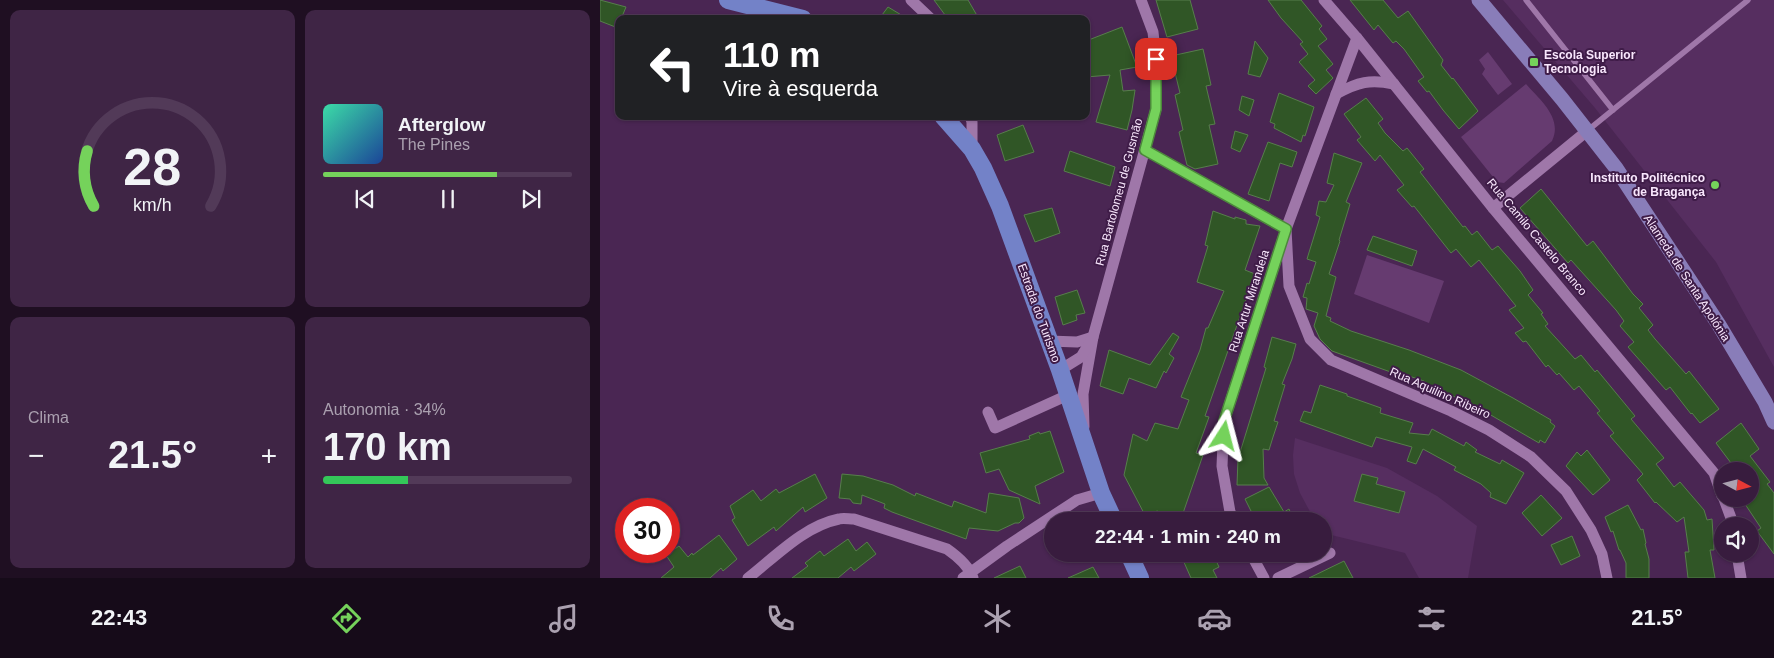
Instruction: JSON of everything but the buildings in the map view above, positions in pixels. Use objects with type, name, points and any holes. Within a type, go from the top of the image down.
[{"type":"main road","points":[[728,0],[787,15]]},
{"type":"main road","name":"Estrada do Turismo","points":[[947,120],[972,149],[1000,206],[1060,370],[1101,493],[1110,512]]},
{"type":"main road","points":[[1133,562],[1140,578]]},
{"type":"street","points":[[911,0],[927,15]]},
{"type":"street","name":"Rua Camilo Castelo Branco","points":[[1324,0],[1714,473]]},
{"type":"street","name":"Alameda de Santa Apolónia","points":[[1479,0],[1616,168],[1719,325],[1774,422]]},
{"type":"street","name":"Rua Bartolomeu de Gusmão","points":[[1060,370],[1081,357],[1093,336],[1156,109],[1156,59],[1153,32],[1139,2]]},
{"type":"street","name":"Rua Artur Mirandela","points":[[1230,512],[1222,466],[1224,421],[1286,229],[1357,38]]},
{"type":"street","points":[[1336,94],[1356,83],[1378,80],[1394,84]]},
{"type":"street","points":[[971,120],[972,149]]},
{"type":"street","points":[[1494,208],[1587,131]]},
{"type":"street","points":[[1145,150],[1286,229]]},
{"type":"street","name":"Rua Aquilino Ribeiro","points":[[1286,229],[1289,286],[1310,339],[1331,360],[1451,411],[1489,430],[1531,457],[1566,491],[1591,530],[1602,554],[1607,578]]},
{"type":"street","points":[[1049,341],[1077,342],[1093,336]]},
{"type":"street","points":[[1085,442],[1083,394],[1093,336]]},
{"type":"street","points":[[988,412],[995,428],[1068,395]]},
{"type":"street","points":[[748,578],[796,540],[819,526],[839,519],[854,519],[946,549],[954,554],[969,576],[1077,500],[1101,493]]},
{"type":"street","points":[[1255,562],[1264,578]]},
{"type":"street","points":[[1278,578],[1297,574],[1316,562]]},
{"type":"street","points":[[1738,562],[1741,578]]},
{"type":"lane","points":[[1526,0],[1613,110]]},
{"type":"lane","points":[[1587,131],[1748,0]]},
{"type":"shaded area","name":"Instituto Politécnico de Bragança","points":[[1503,0],[1774,0],[1774,367],[1716,262],[1595,108]]},
{"type":"shaded area","points":[[1488,52],[1512,84],[1498,95],[1482,74],[1485,69],[1479,60]]},
{"type":"shaded area","points":[[1526,84],[1548,110],[1555,125],[1555,133],[1552,141],[1504,183],[1497,182],[1461,137]]},
{"type":"shaded area","points":[[1367,255],[1444,281],[1429,323],[1354,294]]},
{"type":"shaded area","points":[[1295,438],[1387,468],[1437,496],[1477,526],[1468,578],[1419,578],[1405,553],[1332,535],[1332,512],[1310,512],[1300,493],[1294,474],[1293,455]]},
{"type":"place","name":"Escola Superior Tecnologia","points":[[1534,62]]},
{"type":"place","name":"Instituto Politécnico de Bragança","points":[[1715,185]]},
{"type":"route","points":[[1156,59],[1156,109],[1145,150],[1286,229],[1224,421],[1224,436]]}]
